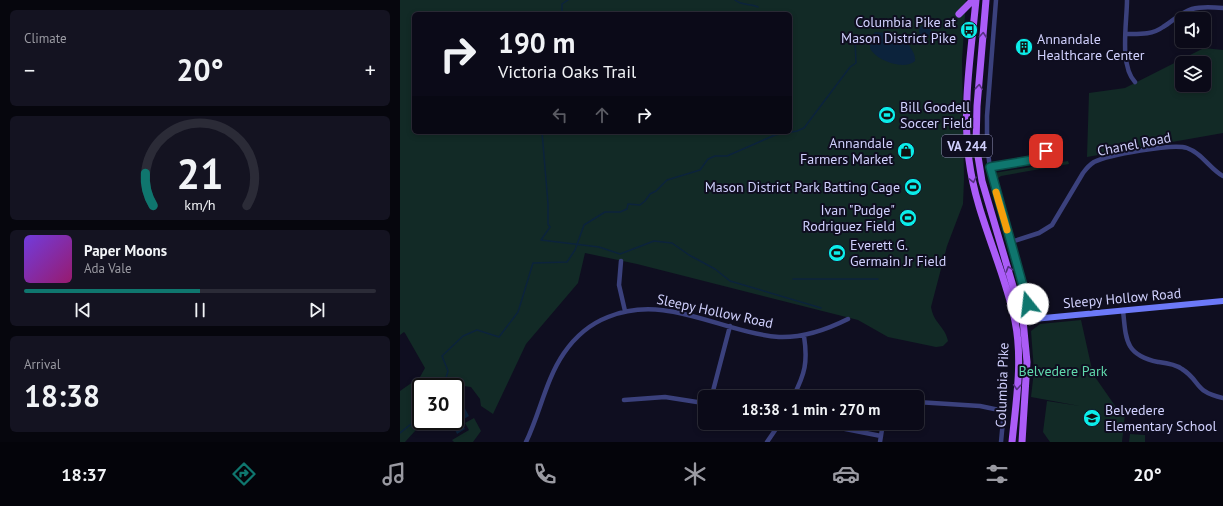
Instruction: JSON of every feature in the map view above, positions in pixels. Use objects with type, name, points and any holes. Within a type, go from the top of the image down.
[{"type":"main road","points":[[959,14],[973,0]]},
{"type":"main road","name":"Columbia Pike","points":[[976,0],[967,106],[969,162],[973,184],[1015,320],[1018,362],[1012,442]]},
{"type":"main road","name":"Columbia Pike","points":[[986,0],[977,106],[976,133],[978,161],[982,181],[1023,320],[1027,362],[1022,442]]},
{"type":"main road","name":"Sleepy Hollow Road","points":[[1023,320],[1223,301]]},
{"type":"main road","points":[[1015,320],[1023,320]]},
{"type":"street","points":[[996,0],[987,116],[987,144],[990,167],[1032,319]]},
{"type":"street","points":[[1127,0],[1125,63],[1129,75],[1135,82]]},
{"type":"street","points":[[1126,34],[1153,32],[1164,27],[1176,16],[1192,9],[1210,7],[1223,8]]},
{"type":"street","name":"Chanel Road","points":[[1011,242],[1039,233],[1052,225],[1088,167],[1099,160],[1159,148],[1180,146],[1197,153],[1211,168],[1223,176]]},
{"type":"street","points":[[990,167],[1032,160],[1046,151]]},
{"type":"street","points":[[621,261],[620,285],[625,311]]},
{"type":"street","name":"Sleepy Hollow Road","points":[[526,442],[554,373],[564,353],[578,336],[594,323],[625,311],[643,308],[668,310],[778,337],[804,336],[826,330],[848,319]]},
{"type":"street","points":[[1123,310],[1128,342],[1134,352],[1145,359],[1180,367],[1201,389],[1212,395],[1223,398]]},
{"type":"street","points":[[713,390],[730,326]]},
{"type":"street","points":[[798,390],[802,381],[806,365],[804,336]]},
{"type":"street","points":[[624,400],[665,397],[698,402]]},
{"type":"street","points":[[924,402],[980,406],[1004,410],[1001,442]]},
{"type":"street","points":[[767,442],[775,430]]},
{"type":"street","points":[[851,430],[881,436]]},
{"type":"street","points":[[880,442],[882,430]]},
{"type":"green space","points":[[400,0],[966,0],[962,60],[963,204],[947,246],[931,307],[934,317],[947,336],[948,341],[943,346],[936,347],[888,337],[858,320],[637,264],[585,253],[578,283],[526,344],[493,414],[481,406],[480,399],[471,387],[464,386],[464,378],[419,378],[425,368],[404,332],[400,335]]},
{"type":"green space","points":[[1204,48],[1223,50],[1223,133],[1087,157],[1089,93],[1125,88],[1175,63],[1175,92],[1211,92],[1211,56],[1188,56]]},
{"type":"green space","points":[[1068,161],[1069,164],[1001,176],[997,179],[996,184],[994,173]]},
{"type":"green space","name":"Belvedere Park","points":[[1081,320],[1093,374],[1120,413],[1125,414],[1122,442],[1050,442],[1043,432],[1047,401],[1080,406],[1031,397],[1034,371],[1031,331],[1040,324]]},
{"type":"green space","points":[[412,383],[412,430],[416,430],[405,442],[400,442],[400,391]]},
{"type":"green space","points":[[474,418],[481,431],[473,442],[454,442],[452,440],[469,430],[465,423]]},
{"type":"green space","points":[[1130,434],[1145,435],[1145,442],[1129,442]]},
{"type":"water","points":[[927,25],[930,26],[930,36],[923,37],[920,36],[919,29],[920,26]]},
{"type":"water","points":[[875,32],[887,33],[906,39],[913,52],[915,61],[904,65],[890,63],[878,56],[870,48],[871,37]]},
{"type":"water","points":[[464,407],[469,416],[464,419]]},
{"type":"water","points":[[455,430],[463,430],[457,434]]},
{"type":"waterway","points":[[562,12],[562,4],[568,0]]},
{"type":"waterway","points":[[735,0],[740,3],[758,7]]},
{"type":"waterway","points":[[907,40],[920,36]]},
{"type":"waterway","points":[[792,132],[804,128],[850,67],[856,63],[855,39]]},
{"type":"waterway","points":[[542,134],[548,204],[548,224],[550,227],[541,240],[599,247],[620,254],[654,241],[672,243],[689,255],[715,269],[730,281],[821,308]]},
{"type":"waterway","points":[[446,378],[448,371],[442,356],[463,336],[477,330],[499,337],[518,312],[533,263],[567,262],[575,250],[584,225],[605,212],[620,212],[627,209],[628,204],[640,205],[650,194],[656,191],[667,180],[700,170],[708,159],[715,156],[727,156],[780,134]]},
{"type":"waterway","points":[[793,279],[878,279]]},
{"type":"waterway","points":[[400,433],[412,423]]},
{"type":"slow traffic","points":[[996,192],[1007,230]]},
{"type":"place","name":"Columbia Pike at Mason District Pike","points":[[969,30]]},
{"type":"place","name":"Annandale Healthcare Center","points":[[1024,47]]},
{"type":"place","name":"Bill Goodell Soccer Field","points":[[887,115]]},
{"type":"place","name":"Annandale Farmers Market","points":[[906,151]]},
{"type":"place","name":"Mason District Park Batting Cage","points":[[913,187]]},
{"type":"place","name":"Ivan \"Pudge\" Rodriguez Field","points":[[908,218]]},
{"type":"place","name":"Everett G. Germain Jr Field","points":[[837,253]]},
{"type":"place","name":"Belvedere Elementary School","points":[[1092,418]]},
{"type":"route","points":[[1028,304],[990,167],[1032,160],[1038,158],[1046,151]]}]
